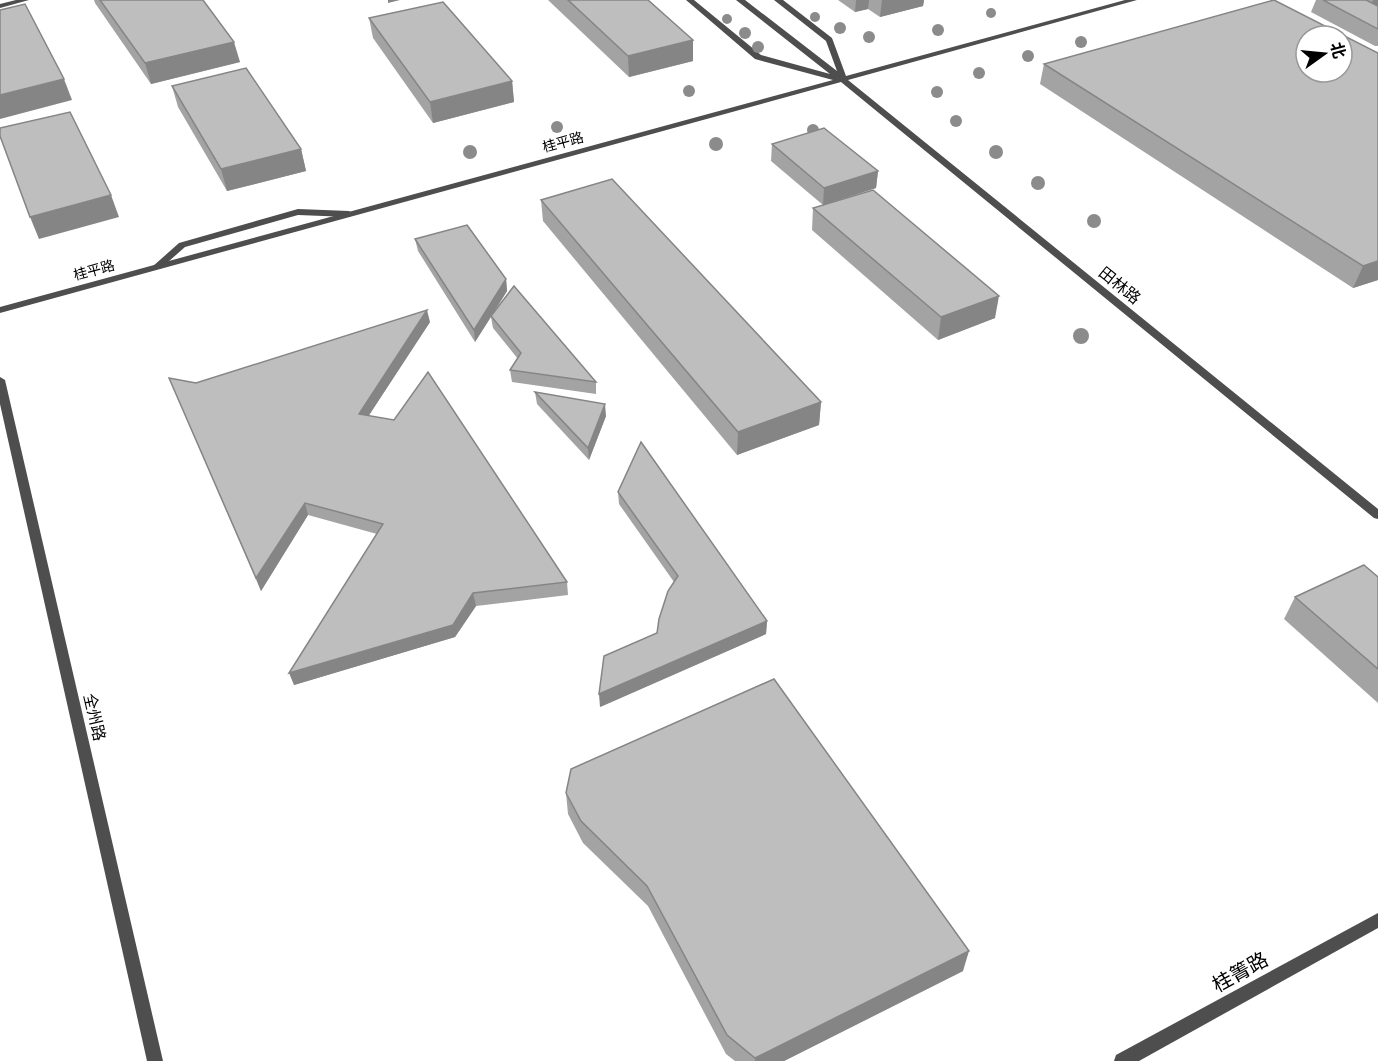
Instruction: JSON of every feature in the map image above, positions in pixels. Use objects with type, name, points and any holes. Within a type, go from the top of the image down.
[{"type":"street","points":[[0,6],[25,0]]},
{"type":"street","name":"田林路","points":[[690,0],[758,57],[843,80]]},
{"type":"street","name":"田林路","points":[[740,0],[843,80],[1378,515]]},
{"type":"street","points":[[778,0],[830,40],[843,80]]},
{"type":"street","name":"桂平路","points":[[0,310],[1133,0]]},
{"type":"street","points":[[157,267],[182,245],[298,212],[349,214]]},
{"type":"street","name":"全州路","points":[[0,380],[155,1061]]},
{"type":"street","name":"桂箐路","points":[[1122,1061],[1378,920]]},
{"type":"building","points":[[100,0],[203,0],[234,42],[145,63]]},
{"type":"building","points":[[568,0],[648,0],[693,40],[628,56]]},
{"type":"building","points":[[1274,0],[1321,24],[1294,24],[1294,84],[1354,84],[1354,41],[1378,53],[1378,261],[1363,266],[1044,64]]},
{"type":"building","points":[[1323,0],[1366,0],[1378,6],[1378,29]]},
{"type":"building","points":[[443,2],[512,81],[430,102],[369,18]]},
{"type":"building","points":[[25,4],[64,79],[0,95],[0,10]]},
{"type":"building","points":[[246,68],[301,149],[221,169],[172,86]]},
{"type":"building","points":[[70,112],[111,195],[30,217],[0,136],[0,128]]},
{"type":"building","points":[[824,128],[878,171],[824,188],[772,144]]},
{"type":"building","points":[[612,179],[821,402],[738,432],[541,200]]},
{"type":"building","points":[[873,190],[999,296],[941,317],[813,208]]},
{"type":"building","points":[[467,225],[506,279],[474,330],[415,239]]},
{"type":"building","points":[[514,286],[596,382],[510,370],[521,353],[491,316]]},
{"type":"building","points":[[427,310],[359,414],[394,420],[428,372],[567,582],[473,593],[453,625],[289,673],[383,524],[305,503],[256,578],[169,378],[196,383]]},
{"type":"building","points":[[535,392],[605,404],[588,448]]},
{"type":"building","points":[[641,442],[767,621],[599,694],[604,656],[657,633],[668,591],[678,576],[618,492]]},
{"type":"building","points":[[1364,565],[1378,577],[1378,669],[1295,597]]},
{"type":"building","points":[[774,679],[969,951],[755,1058],[727,1035],[647,886],[581,821],[566,793],[571,769]]}]
